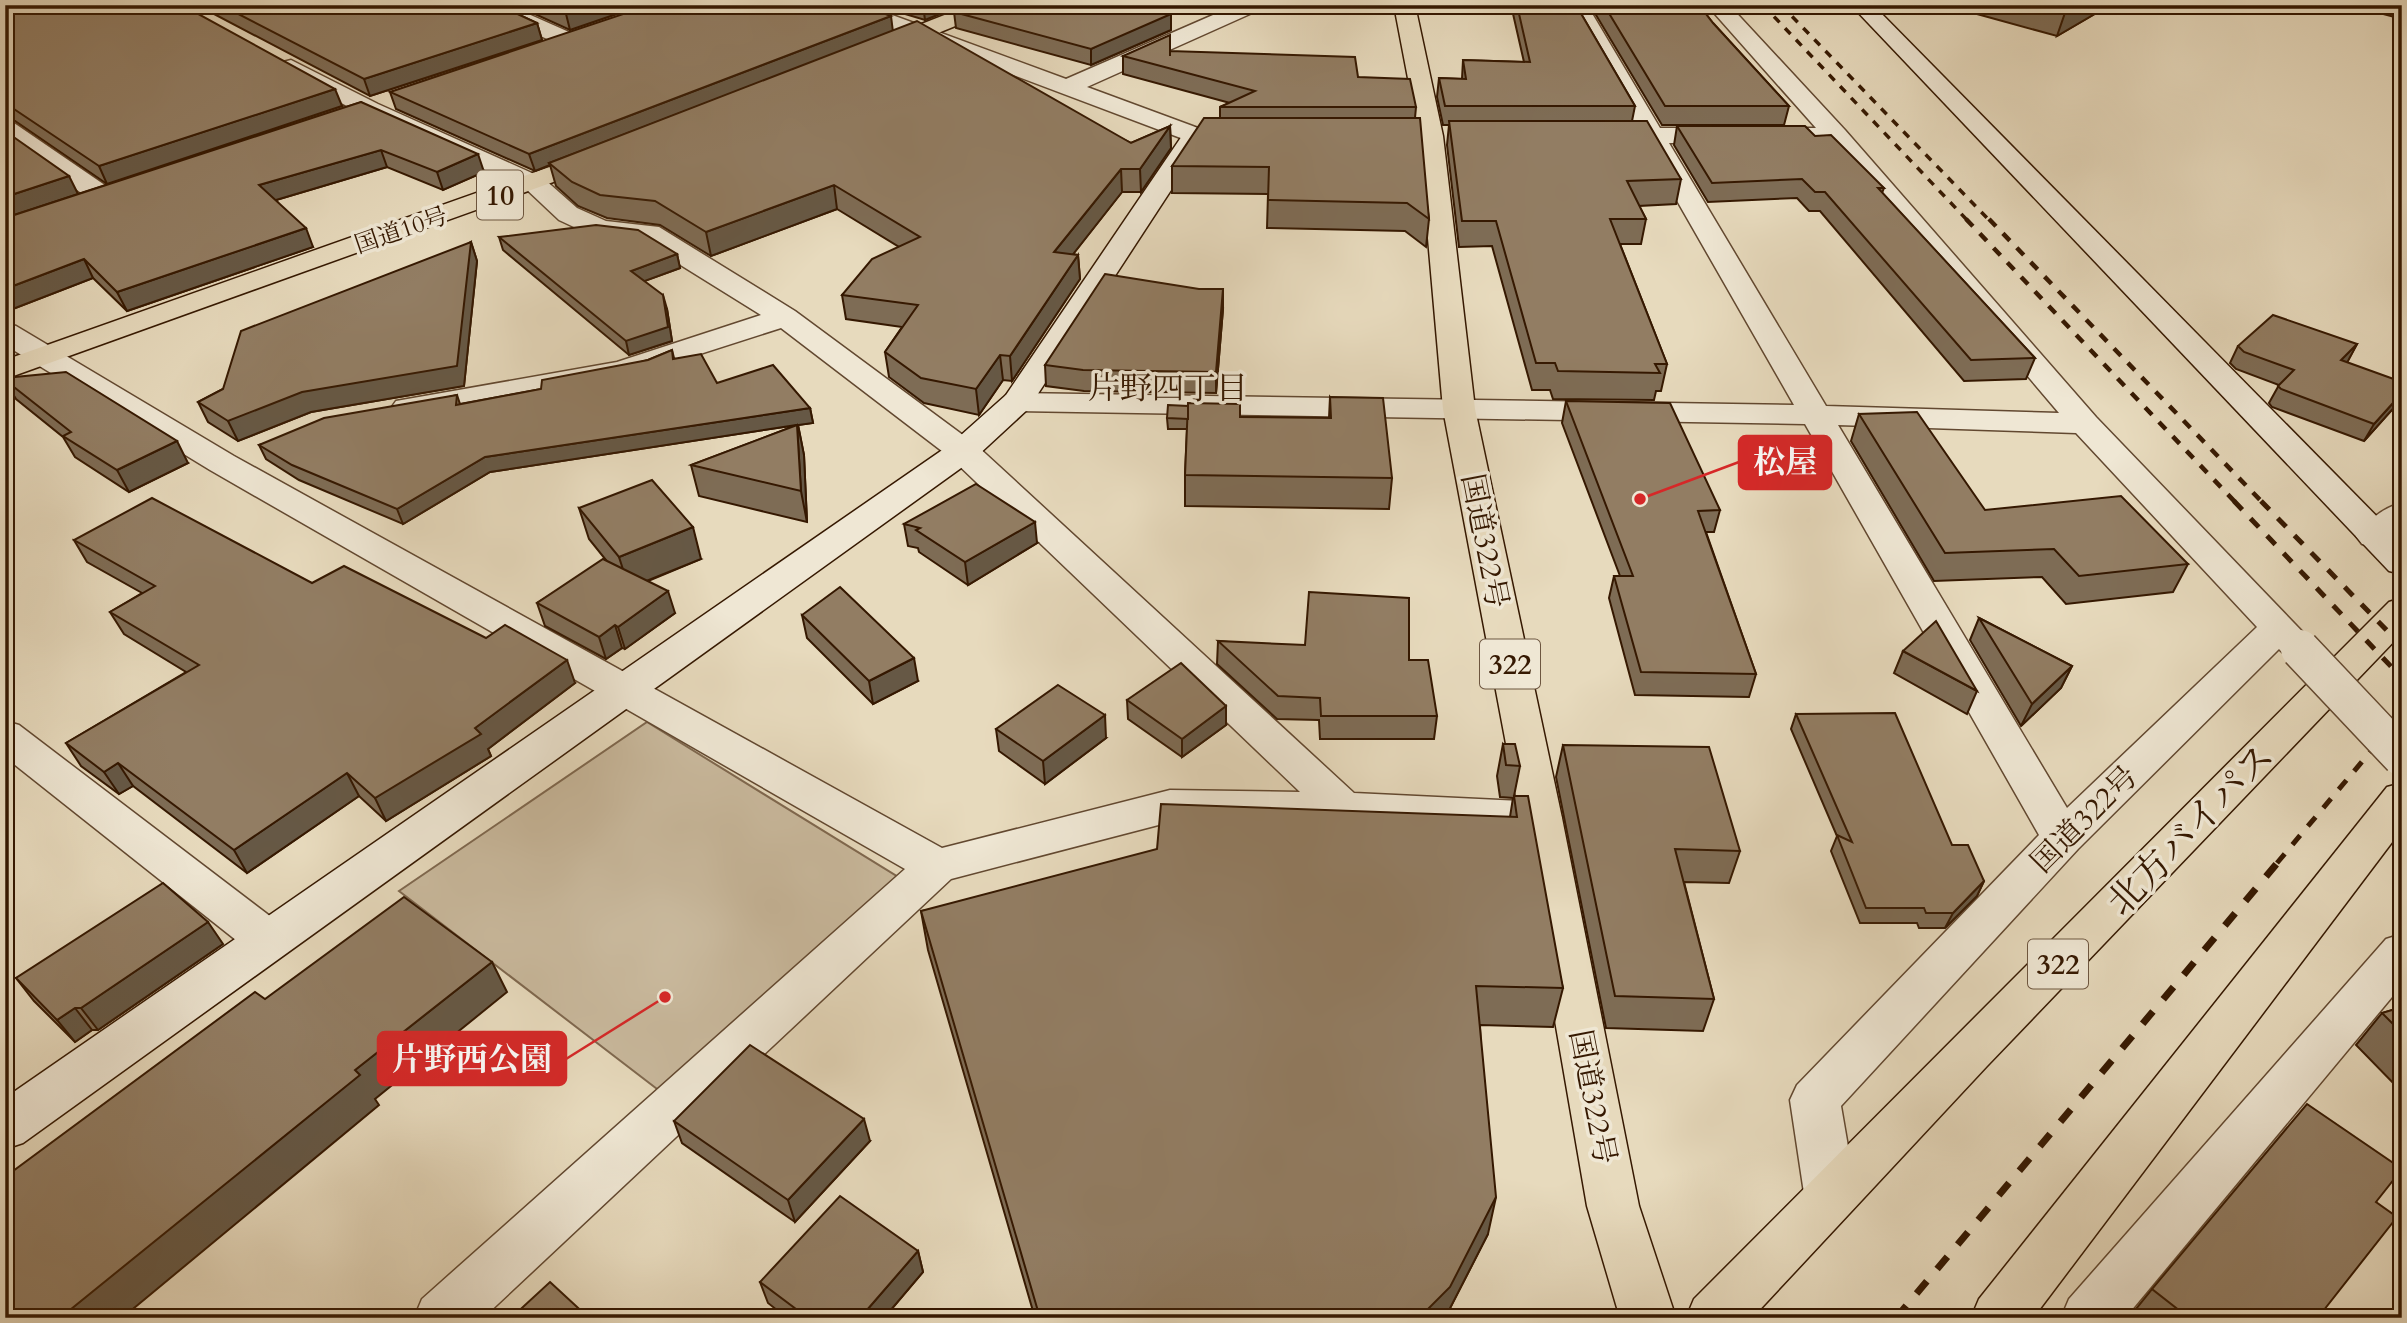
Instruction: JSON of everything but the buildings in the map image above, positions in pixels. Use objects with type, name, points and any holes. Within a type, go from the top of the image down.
[{"type":"highway","points":[[855,58],[990,5]]},
{"type":"highway","name":"国道322号","points":[[1404,5],[1431,136],[1459,409],[1541,818],[1613,1206],[1648,1318]]},
{"type":"highway","name":"国道10号","points":[[5,370],[534,183],[624,148]]},
{"type":"highway","name":"北方バイパス","points":[[1714,1318],[1830,1193],[1944,1081],[2402,611]]},
{"type":"highway","points":[[1999,1318],[2402,798]]},
{"type":"street","points":[[490,5],[570,41]]},
{"type":"street","points":[[845,5],[1195,135],[1261,135]]},
{"type":"street","points":[[1066,88],[1254,5]]},
{"type":"street","points":[[1576,5],[2063,838]]},
{"type":"street","points":[[1717,5],[1836,135],[2085,424],[2402,757]]},
{"type":"street","points":[[1861,5],[2402,563]]},
{"type":"street","points":[[545,50],[596,32]]},
{"type":"street","points":[[272,57],[370,109],[534,183],[568,214],[601,229],[649,233],[785,317],[964,451],[1342,808]]},
{"type":"street","points":[[332,122],[395,101]]},
{"type":"street","points":[[5,128],[103,196]]},
{"type":"street","points":[[5,1127],[242,963],[267,939],[321,906],[621,690],[964,451],[1017,402],[1195,135]]},
{"type":"street","points":[[1586,136],[1836,135]]},
{"type":"street","points":[[79,204],[128,187]]},
{"type":"street","points":[[380,413],[622,370],[785,317]]},
{"type":"street","points":[[5,332],[222,463],[937,866]]},
{"type":"street","points":[[1017,402],[1814,415],[2085,424]]},
{"type":"street","points":[[222,463],[260,448]]},
{"type":"street","points":[[2374,536],[2402,513]]},
{"type":"street","name":"国道322号","points":[[1830,1193],[1815,1100],[2063,838],[2289,638]]},
{"type":"street","points":[[5,735],[267,939]]},
{"type":"street","points":[[442,1318],[937,866],[1170,806],[1342,808],[1541,818]]},
{"type":"street","points":[[2089,1318],[2402,952]]},
{"type":"shaded area","points":[[647,722],[916,888],[674,1102],[399,891]]},
{"type":"railway","points":[[1763,5],[1968,221]]},
{"type":"railway","points":[[1781,5],[1990,221]]},
{"type":"railway","points":[[1966,219],[2236,503]]},
{"type":"railway","points":[[1989,219],[2263,503]]},
{"type":"railway","points":[[2234,501],[2402,678]]},
{"type":"railway","points":[[2261,501],[2402,646]]},
{"type":"railway","points":[[2277,863],[2402,714]]},
{"type":"railway","points":[[1896,1318],[2279,861]]},
{"type":"place","name":"松屋","points":[[1640,499]]},
{"type":"place","name":"片野西公園","points":[[665,997]]},
{"type":"district","name":"片野四丁目","points":[[1168,388]]}]
